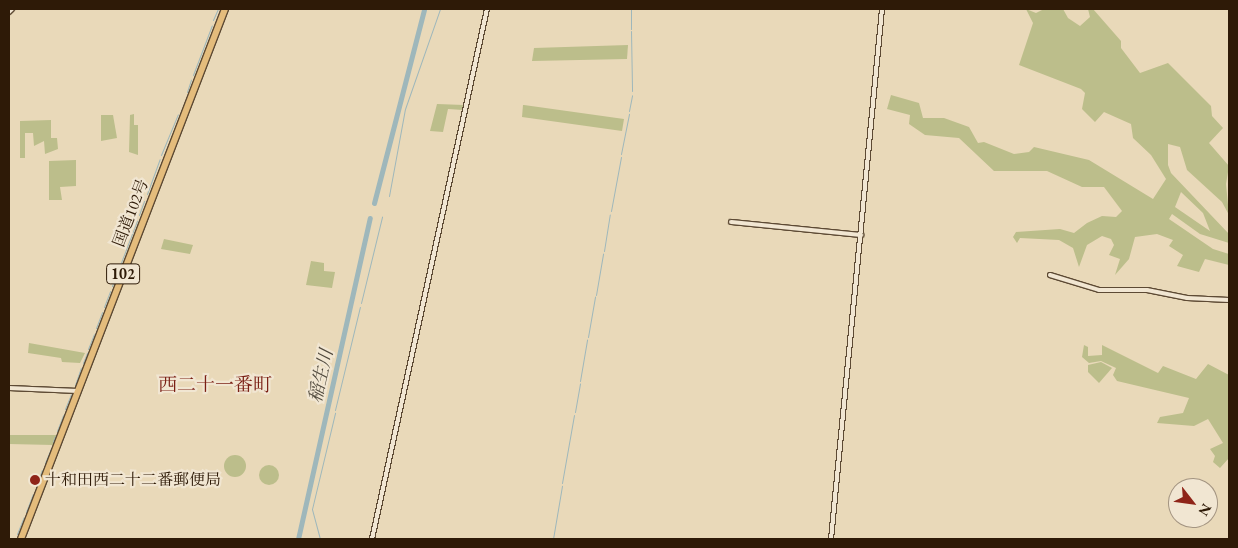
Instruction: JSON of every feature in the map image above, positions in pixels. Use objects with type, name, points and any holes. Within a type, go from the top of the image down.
[{"type":"highway","name":"国道102号","points":[[21,539],[225,9]]},
{"type":"street","points":[[9,12],[12,9]]},
{"type":"street","points":[[372,539],[487,9]]},
{"type":"street","points":[[831,539],[882,9]]},
{"type":"street","points":[[730,222],[861,235]]},
{"type":"street","points":[[1050,276],[1099,290],[1147,290],[1187,298],[1229,300]]},
{"type":"street","points":[[9,388],[78,391]]},
{"type":"green space","points":[[1026,9],[1036,13],[1044,9],[1063,9],[1068,18],[1080,26],[1090,17],[1088,9],[1093,9],[1121,41],[1121,48],[1140,73],[1168,63],[1211,106],[1212,116],[1223,128],[1209,143],[1229,166],[1226,184],[1229,215],[1222,202],[1187,170],[1180,147],[1168,144],[1168,165],[1171,173],[1229,234],[1229,243],[1200,234],[1172,214],[1169,219],[1213,249],[1229,254],[1229,265],[1205,259],[1199,272],[1177,266],[1183,255],[1169,246],[1173,240],[1157,234],[1135,237],[1129,259],[1115,275],[1120,259],[1109,255],[1114,245],[1111,239],[1102,236],[1087,245],[1079,267],[1073,248],[1059,240],[1020,238],[1017,243],[1013,237],[1016,232],[1060,229],[1074,233],[1087,223],[1102,216],[1116,217],[1122,211],[1104,187],[1082,187],[1047,171],[994,171],[959,138],[925,135],[909,124],[910,115],[887,109],[891,95],[919,103],[923,118],[944,118],[969,127],[978,143],[984,142],[1014,154],[1029,152],[1034,147],[1089,160],[1153,199],[1166,179],[1151,155],[1133,138],[1131,124],[1104,112],[1095,122],[1082,109],[1085,93],[1081,89],[1019,65],[1033,23]],"holes":[[[1181,192],[1203,213],[1210,231],[1175,207]]]},
{"type":"green space","points":[[628,45],[627,59],[532,61],[534,48]]},
{"type":"green space","points":[[437,104],[464,105],[463,110],[448,109],[443,132],[430,131]]},
{"type":"green space","points":[[523,105],[624,119],[622,131],[522,117]]},
{"type":"green space","points":[[134,114],[134,125],[138,125],[138,155],[129,152],[130,115]]},
{"type":"green space","points":[[101,115],[113,115],[117,138],[101,141]]},
{"type":"green space","points":[[51,120],[51,138],[57,138],[58,149],[45,154],[44,141],[34,146],[33,133],[25,133],[25,158],[20,158],[20,121]]},
{"type":"green space","points":[[76,160],[76,186],[60,187],[62,200],[49,200],[49,161]]},
{"type":"green space","points":[[164,239],[193,245],[190,254],[161,249]]},
{"type":"green space","points":[[311,261],[324,263],[324,271],[335,272],[332,288],[306,285]]},
{"type":"green space","points":[[29,343],[85,353],[80,363],[62,362],[61,358],[28,353]]},
{"type":"green space","points":[[1084,345],[1088,347],[1088,356],[1102,355],[1102,345],[1158,373],[1163,366],[1196,379],[1208,364],[1229,375],[1229,458],[1220,468],[1213,462],[1215,456],[1210,449],[1223,443],[1208,419],[1194,426],[1157,423],[1160,417],[1183,413],[1189,398],[1117,381],[1113,375],[1116,368],[1101,361],[1089,363],[1082,357]]},
{"type":"green space","points":[[1101,362],[1112,368],[1099,383],[1088,372],[1088,365]]},
{"type":"green space","points":[[9,435],[56,435],[56,437],[53,445],[9,444]]},
{"type":"green space","points":[[235,455],[243,458],[246,466],[243,474],[235,477],[227,474],[224,466],[227,458]]},
{"type":"green space","points":[[265,465],[273,465],[279,471],[279,479],[273,485],[265,485],[259,479],[259,471]]},
{"type":"waterway","points":[[213,20],[218,9]]},
{"type":"waterway","name":"稲生川","points":[[374,203],[424,9]]},
{"type":"waterway","points":[[389,196],[405,109],[440,9]]},
{"type":"waterway","points":[[631,9],[631,29]]},
{"type":"waterway","points":[[193,75],[212,25]]},
{"type":"waterway","points":[[631,31],[632,91]]},
{"type":"waterway","points":[[187,92],[191,80]]},
{"type":"waterway","points":[[629,111],[632,95]]},
{"type":"waterway","points":[[161,155],[178,114]]},
{"type":"waterway","points":[[621,154],[629,114]]},
{"type":"waterway","points":[[611,211],[621,157]]},
{"type":"waterway","points":[[147,194],[160,159]]},
{"type":"waterway","points":[[139,215],[144,201]]},
{"type":"waterway","points":[[604,251],[610,214]]},
{"type":"waterway","points":[[361,303],[382,217]]},
{"type":"waterway","name":"稲生川","points":[[298,539],[370,218]]},
{"type":"waterway","points":[[112,286],[137,221]]},
{"type":"waterway","points":[[596,295],[603,254]]},
{"type":"waterway","points":[[104,307],[110,291]]},
{"type":"waterway","points":[[588,337],[595,297]]},
{"type":"waterway","points":[[335,410],[360,307]]},
{"type":"waterway","points":[[96,328],[102,312]]},
{"type":"waterway","points":[[88,349],[94,334]]},
{"type":"waterway","points":[[580,381],[587,340]]},
{"type":"waterway","points":[[83,363],[87,353]]},
{"type":"waterway","points":[[75,385],[81,368]]},
{"type":"waterway","points":[[575,412],[580,383]]},
{"type":"waterway","points":[[65,409],[71,394]]},
{"type":"waterway","points":[[320,539],[312,509],[335,413]]},
{"type":"waterway","points":[[57,431],[63,415]]},
{"type":"waterway","points":[[562,483],[574,415]]},
{"type":"waterway","points":[[53,442],[55,436]]},
{"type":"waterway","points":[[45,463],[51,448]]},
{"type":"waterway","points":[[36,487],[42,470]]},
{"type":"waterway","points":[[553,539],[562,486]]},
{"type":"waterway","points":[[26,512],[33,494]]},
{"type":"waterway","points":[[17,534],[24,517]]},
{"type":"place","name":"十和田西二十二番郵便局","points":[[35,480]]},
{"type":"district","name":"西二十一番町","points":[[215,385]]}]
